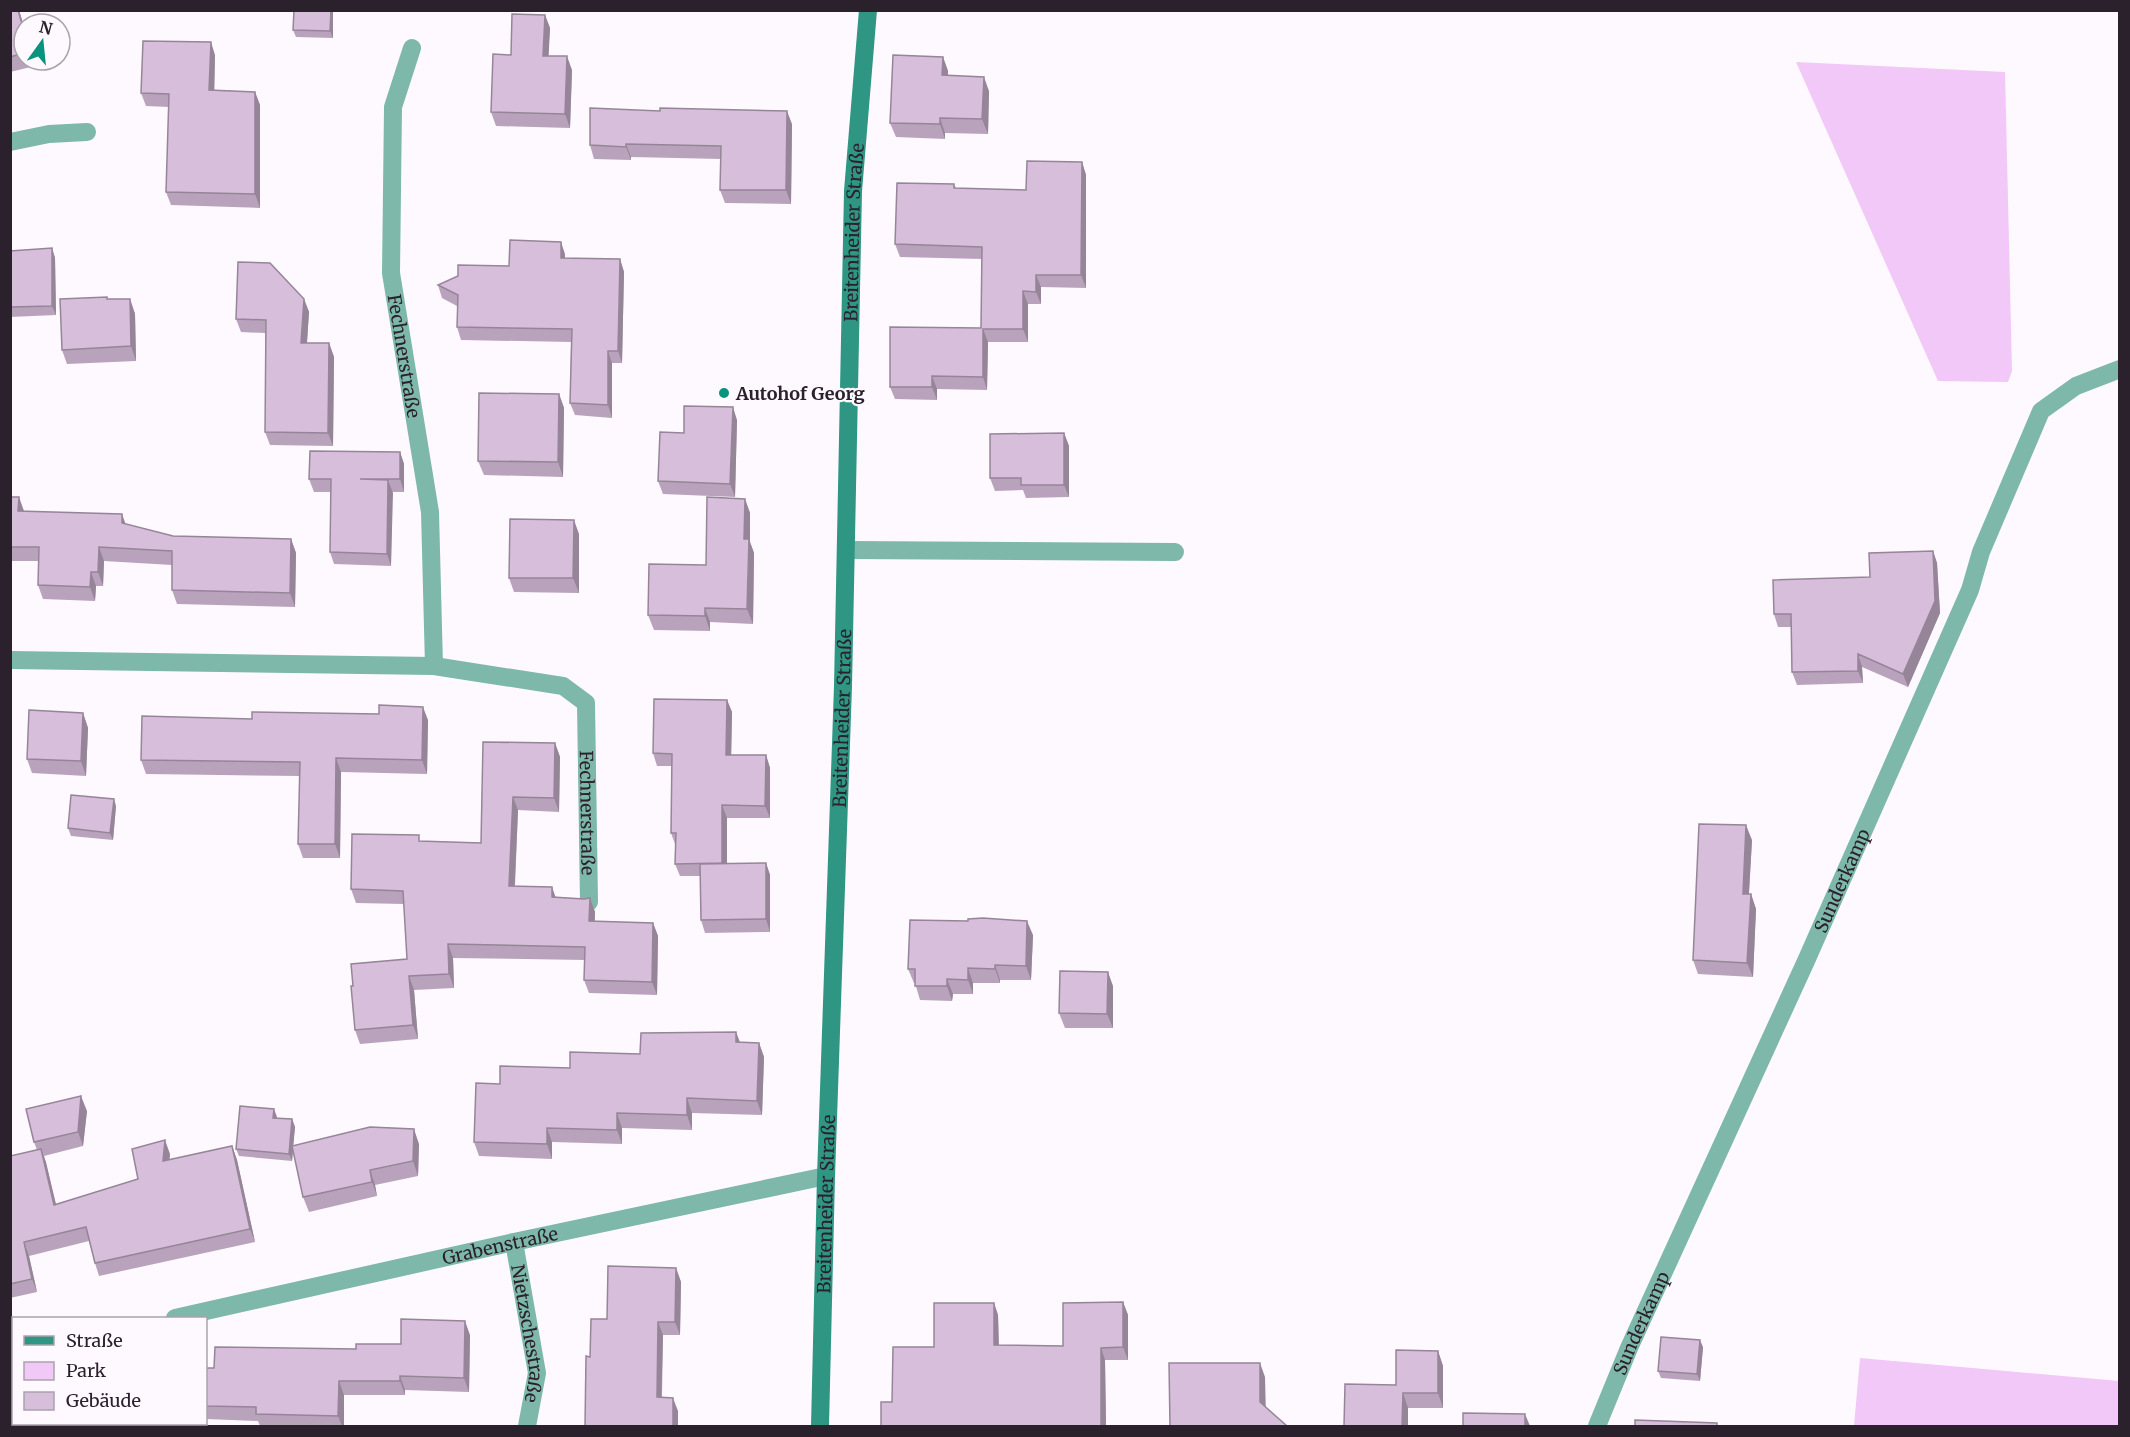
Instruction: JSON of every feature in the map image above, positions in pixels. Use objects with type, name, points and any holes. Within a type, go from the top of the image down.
[{"type":"street","name":"Breitenheider Straße","points":[[820,1426],[843,686],[853,191],[868,10]]},
{"type":"street","name":"Fechnerstraße","points":[[412,48],[393,107],[391,273],[430,512],[434,666]]},
{"type":"street","points":[[10,142],[49,134],[87,132]]},
{"type":"street","name":"Sunderkamp","points":[[1596,1426],[1629,1348],[1806,961],[1970,590],[1981,552],[2041,411],[2076,386],[2120,369]]},
{"type":"street","points":[[846,550],[1175,552]]},
{"type":"street","name":"Fechnerstraße","points":[[10,660],[434,666],[563,686],[586,703],[589,902]]},
{"type":"street","name":"Grabenstraße","points":[[179,1317],[514,1242],[826,1176]]},
{"type":"street","name":"Nietzschestraße","points":[[514,1242],[537,1373],[527,1426]]},
{"type":"green space","points":[[1796,62],[2005,72],[2012,371],[2008,382],[1938,381]]},
{"type":"green space","points":[[1860,1358],[2119,1381],[2119,1426],[1854,1426]]},
{"type":"building","points":[[10,10],[18,10],[19,12],[12,12],[12,56],[10,57]]},
{"type":"building","points":[[294,10],[331,10],[330,31],[293,30]]},
{"type":"building","points":[[512,14],[545,15],[543,56],[567,56],[565,114],[491,112],[493,54],[511,55]]},
{"type":"building","points":[[143,41],[211,42],[209,90],[255,92],[255,194],[166,192],[169,94],[141,93]]},
{"type":"building","points":[[893,55],[943,57],[942,75],[984,77],[982,119],[940,118],[940,124],[890,123]]},
{"type":"building","points":[[590,108],[660,111],[660,108],[787,111],[786,190],[720,190],[721,146],[590,145]]},
{"type":"building","points":[[1027,161],[1082,162],[1081,275],[1036,275],[1036,292],[1023,291],[1023,329],[983,329],[983,377],[932,376],[932,387],[890,387],[890,327],[981,328],[982,247],[895,244],[897,183],[954,184],[954,188],[1026,190]]},
{"type":"building","points":[[510,240],[561,242],[561,258],[620,259],[618,351],[608,351],[608,405],[570,403],[572,329],[457,327],[458,295],[438,285],[458,276],[458,265],[509,266]]},
{"type":"building","points":[[52,248],[52,306],[10,307],[10,251]]},
{"type":"building","points":[[238,262],[270,263],[304,299],[301,343],[329,343],[328,433],[265,432],[266,320],[236,319]]},
{"type":"building","points":[[107,297],[107,299],[130,299],[131,346],[62,350],[60,299]]},
{"type":"building","points":[[479,393],[559,394],[558,462],[478,461]]},
{"type":"building","points":[[684,406],[733,407],[730,484],[658,481],[660,432],[684,433]]},
{"type":"building","points":[[1064,433],[1064,485],[1021,485],[1021,478],[990,478],[990,434]]},
{"type":"building","points":[[310,451],[400,452],[400,479],[360,479],[388,480],[387,554],[330,552],[331,479],[309,479]]},
{"type":"building","points":[[10,497],[19,497],[18,511],[122,514],[122,523],[173,536],[291,539],[290,593],[172,590],[172,551],[99,547],[98,572],[91,572],[90,587],[38,585],[39,547],[10,547]]},
{"type":"building","points":[[707,497],[745,499],[744,539],[749,539],[747,609],[705,608],[705,616],[648,615],[649,564],[706,565]]},
{"type":"building","points":[[510,519],[574,520],[573,578],[509,578]]},
{"type":"building","points":[[1933,551],[1935,601],[1903,674],[1858,654],[1858,671],[1792,672],[1791,614],[1774,614],[1773,580],[1870,577],[1869,553]]},
{"type":"building","points":[[654,699],[727,700],[726,755],[766,755],[765,806],[722,805],[722,863],[675,864],[676,833],[671,833],[672,754],[653,753]]},
{"type":"building","points":[[379,705],[423,707],[422,760],[336,758],[335,844],[298,844],[300,762],[141,760],[142,716],[252,719],[252,712],[379,714]]},
{"type":"building","points":[[29,710],[83,713],[81,761],[27,759]]},
{"type":"building","points":[[483,742],[555,743],[554,798],[513,797],[509,886],[552,887],[552,897],[590,898],[589,921],[653,923],[652,982],[584,980],[585,947],[448,944],[449,974],[409,976],[413,1025],[355,1030],[351,964],[407,959],[403,891],[351,889],[352,834],[419,835],[419,841],[481,843]]},
{"type":"building","points":[[71,795],[114,799],[110,833],[68,828]]},
{"type":"building","points":[[1699,824],[1746,825],[1743,894],[1751,894],[1747,963],[1693,960]]},
{"type":"building","points":[[766,863],[766,919],[701,920],[700,864]]},
{"type":"building","points":[[968,919],[1027,921],[1026,966],[995,965],[995,969],[968,968],[968,980],[947,979],[947,986],[915,986],[915,969],[908,969],[910,920],[968,921]]},
{"type":"building","points":[[1060,971],[1108,972],[1107,1014],[1059,1013]]},
{"type":"building","points":[[736,1032],[736,1042],[759,1043],[757,1101],[687,1098],[687,1115],[617,1113],[617,1130],[547,1128],[547,1144],[474,1142],[476,1083],[500,1084],[500,1066],[570,1068],[570,1052],[640,1054],[641,1033]]},
{"type":"building","points":[[81,1096],[78,1132],[34,1142],[26,1109]]},
{"type":"building","points":[[240,1106],[274,1109],[273,1118],[292,1119],[289,1154],[236,1149]]},
{"type":"building","points":[[370,1127],[414,1129],[413,1161],[370,1170],[372,1182],[303,1197],[292,1146]]},
{"type":"building","points":[[165,1140],[163,1161],[232,1146],[250,1229],[95,1263],[86,1227],[24,1242],[32,1279],[10,1284],[10,1156],[41,1149],[54,1205],[138,1179],[132,1149]]},
{"type":"building","points":[[608,1266],[676,1268],[675,1322],[658,1322],[657,1397],[673,1398],[673,1426],[585,1426],[586,1356],[590,1357],[591,1319],[607,1319]]},
{"type":"building","points":[[1123,1302],[1123,1347],[1101,1348],[1101,1426],[881,1426],[881,1402],[892,1402],[893,1347],[934,1347],[934,1303],[994,1303],[994,1345],[1063,1346],[1063,1303]]},
{"type":"building","points":[[401,1319],[465,1321],[464,1378],[400,1376],[400,1381],[339,1381],[338,1416],[256,1414],[256,1407],[207,1406],[207,1368],[214,1368],[215,1347],[356,1349],[356,1344],[401,1344]]},
{"type":"building","points":[[1661,1337],[1700,1340],[1697,1374],[1658,1371]]},
{"type":"building","points":[[1396,1350],[1438,1351],[1438,1393],[1403,1393],[1402,1426],[1344,1426],[1345,1384],[1396,1385]]},
{"type":"building","points":[[1169,1363],[1260,1363],[1260,1402],[1287,1426],[1170,1426]]},
{"type":"building","points":[[10,1410],[12,1410],[12,1425],[176,1425],[176,1426],[10,1426]]},
{"type":"building","points":[[1463,1413],[1525,1414],[1525,1426],[1463,1426]]},
{"type":"building","points":[[1635,1420],[1717,1423],[1717,1426],[1635,1426]]},
{"type":"place","name":"Autohof Georg","points":[[724,393]]}]
